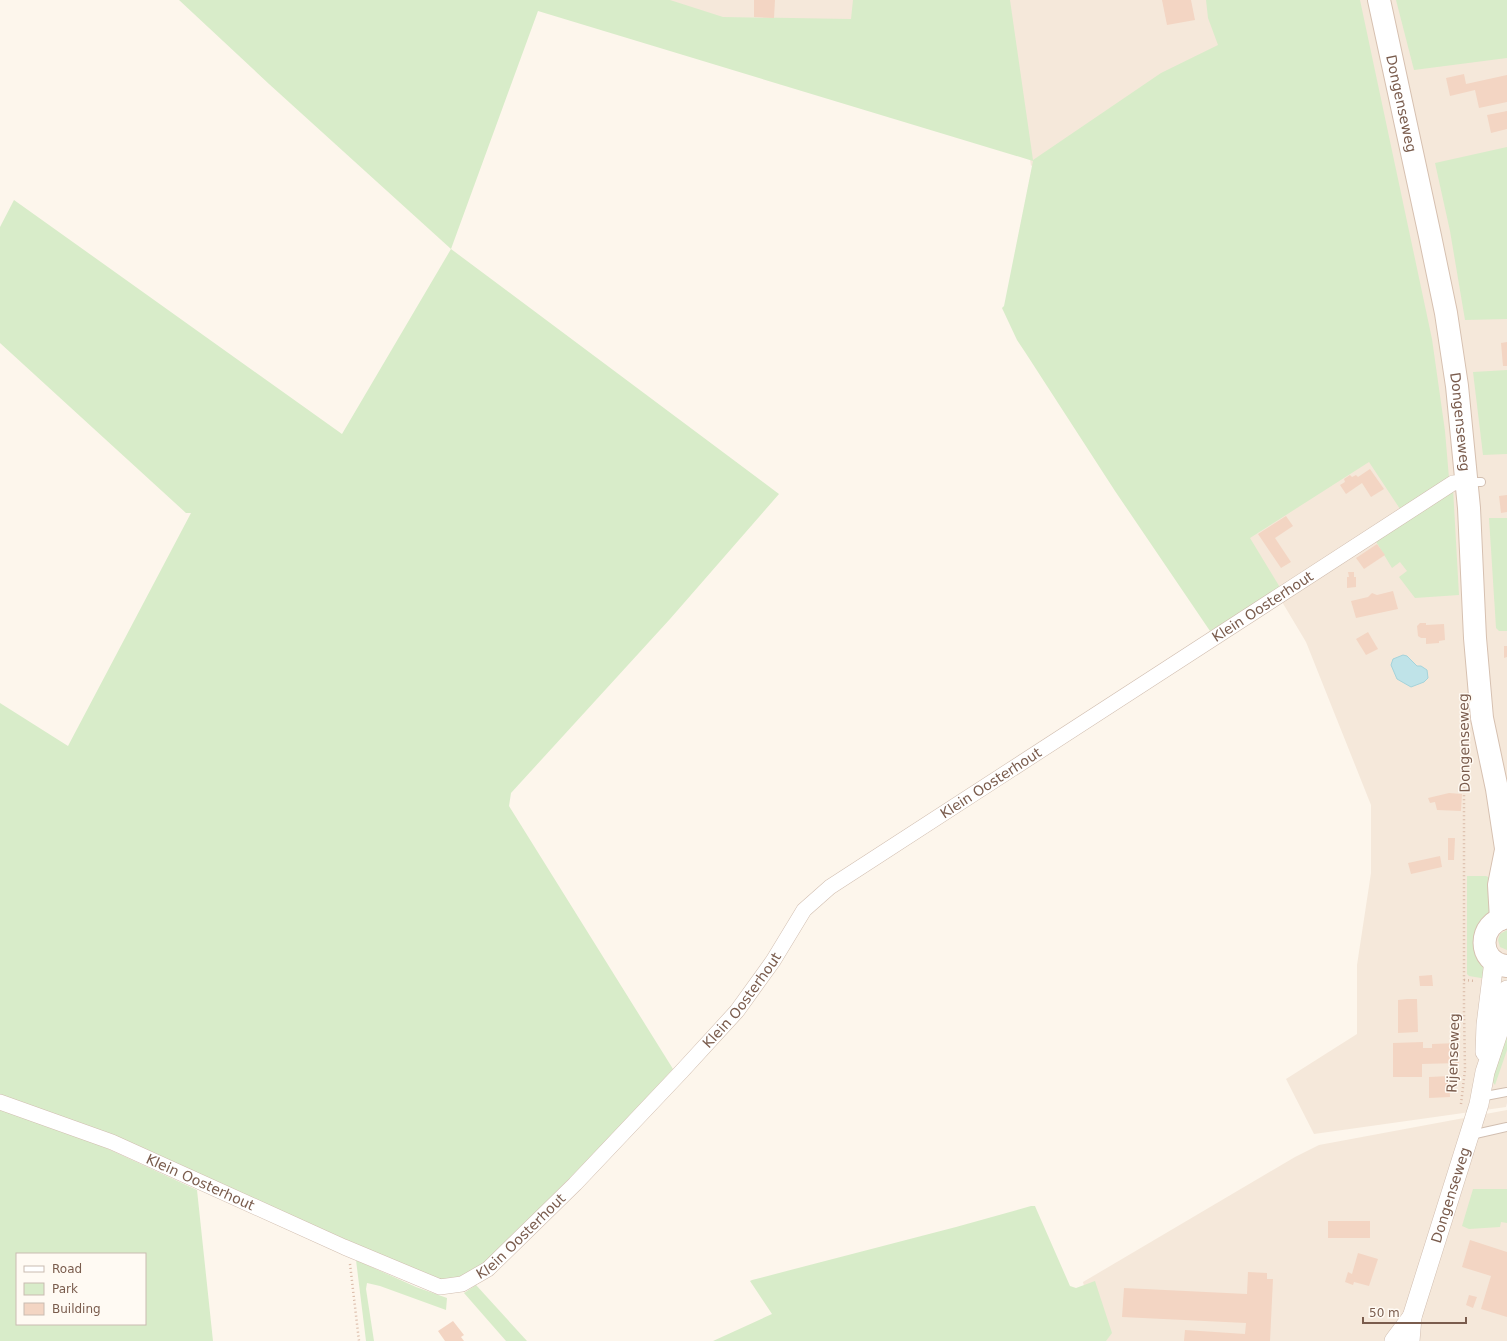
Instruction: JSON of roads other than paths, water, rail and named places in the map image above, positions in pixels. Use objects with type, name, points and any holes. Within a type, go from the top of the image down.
[{"type":"main road","name":"Dongenseweg","points":[[1379,0],[1446,313],[1473,482],[1469,508],[1476,638],[1482,718],[1497,790],[1506,852],[1499,884],[1504,918]]},
{"type":"main road","points":[[1500,964],[1488,955],[1484,947],[1484,938],[1487,930],[1493,923],[1504,918]]},
{"type":"street","name":"Klein Oosterhout","points":[[0,1102],[112,1142],[344,1247],[440,1287],[462,1284],[488,1270],[580,1178],[737,1011],[804,910],[830,887],[1453,483],[1473,482]]},
{"type":"street","name":"Dongenseweg","points":[[1485,1072],[1486,1025],[1500,964]]},
{"type":"street","name":"Dongenseweg","points":[[1410,1341],[1412,1317],[1470,1135],[1485,1072],[1500,1027],[1507,990]]},
{"type":"street","name":"Dongenseweg","points":[[1394,1341],[1412,1317]]},
{"type":"lane","points":[[1480,1097],[1507,1092]]},
{"type":"lane","points":[[1470,1135],[1507,1128]]},
{"type":"water","points":[[1403,655],[1407,656],[1417,666],[1421,666],[1427,670],[1428,678],[1424,682],[1411,687],[1397,679],[1391,665],[1393,659]]}]
